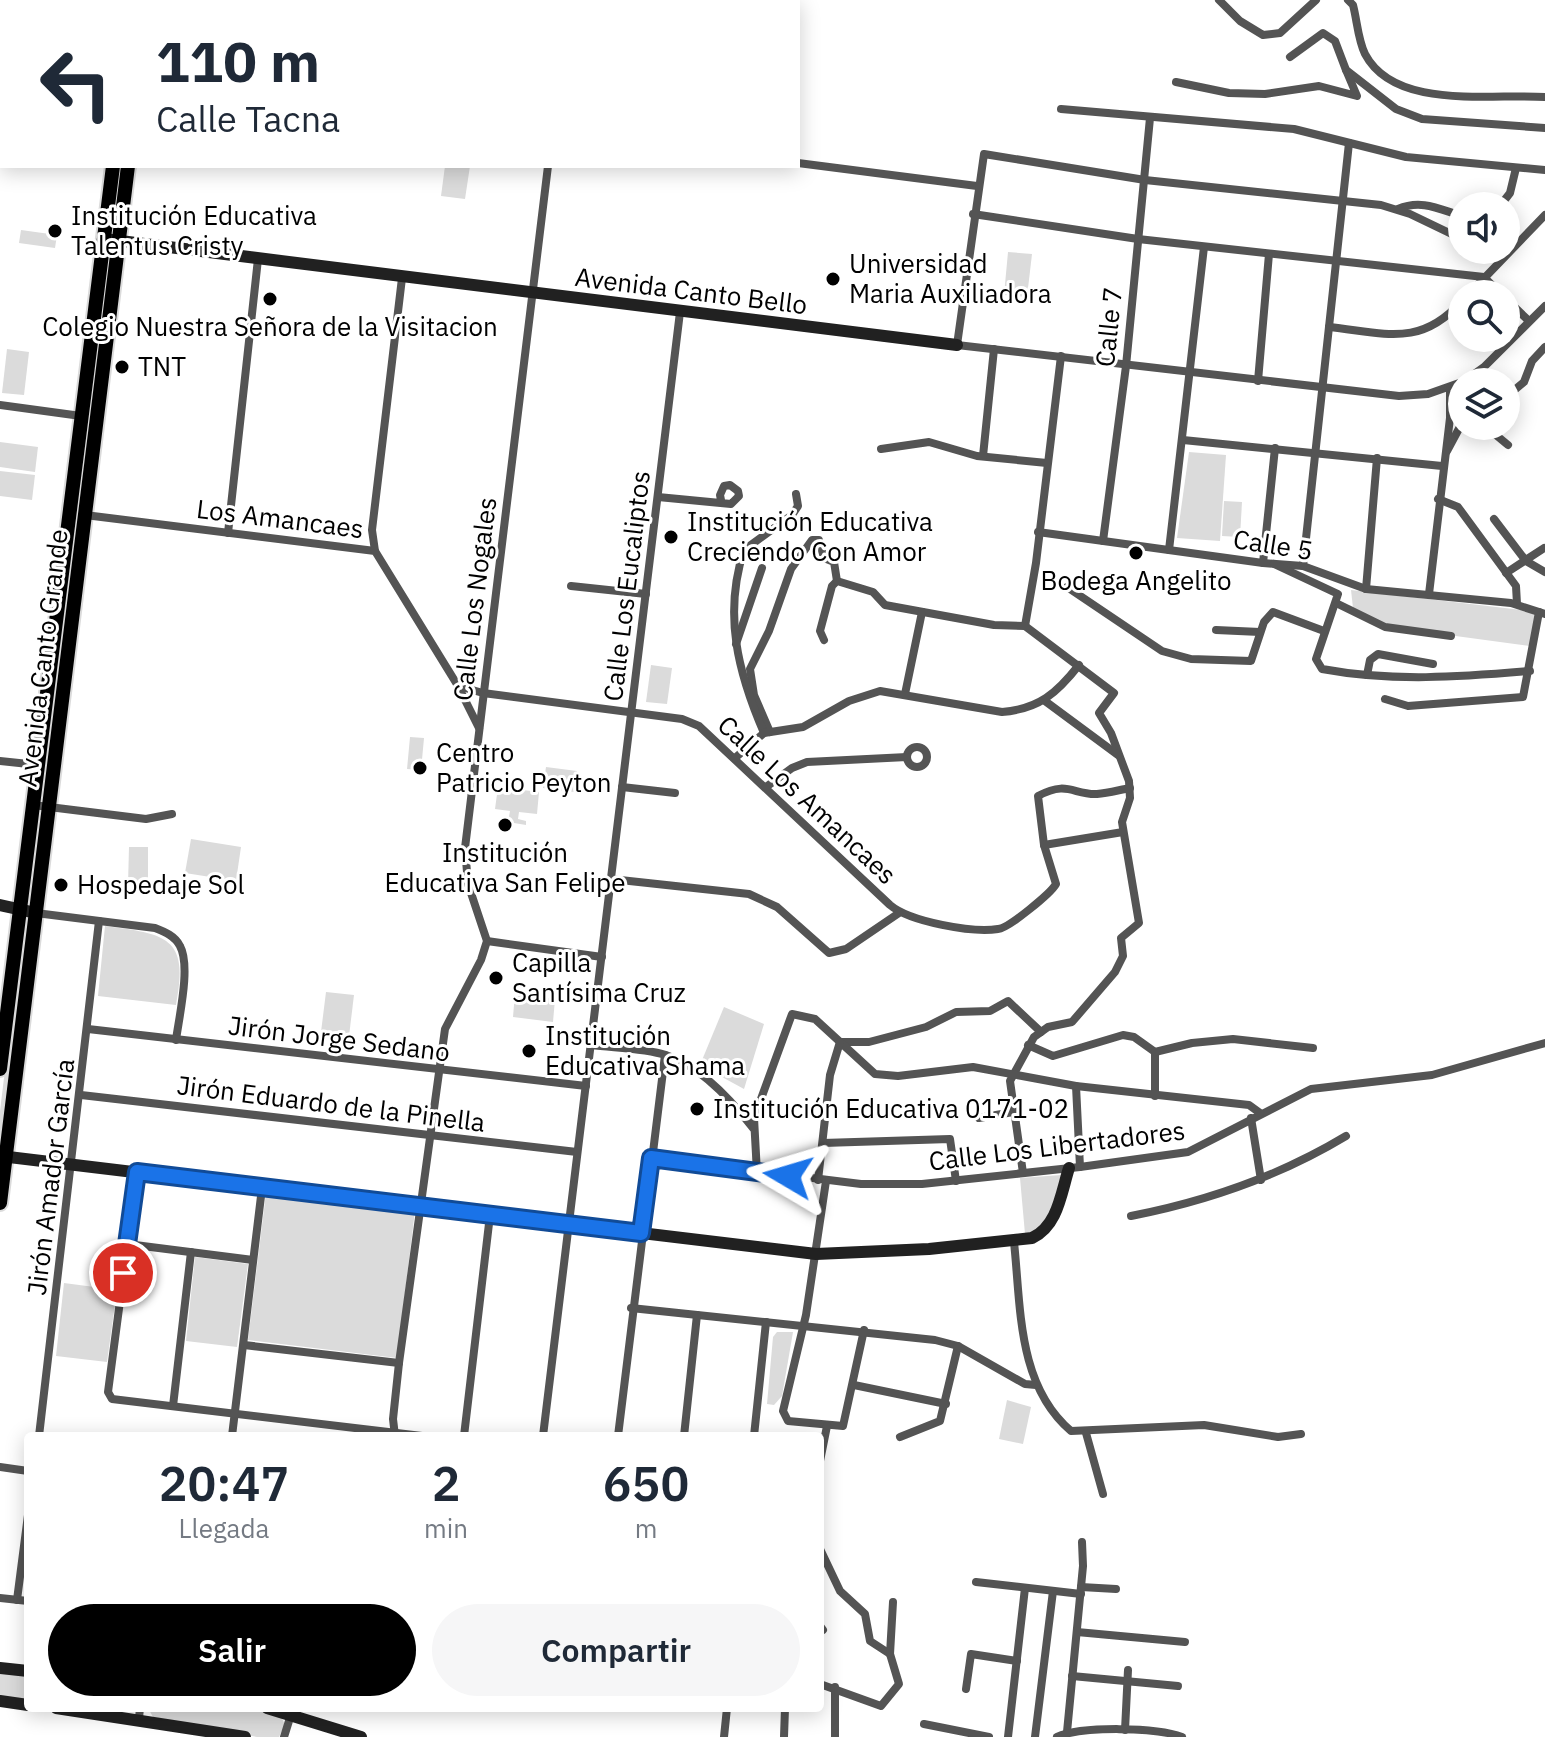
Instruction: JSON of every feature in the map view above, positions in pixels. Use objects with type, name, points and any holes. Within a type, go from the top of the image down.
[{"type":"main road","name":"Avenida Canto Grande","points":[[0,1069],[21,908],[40,806],[77,515],[111,240],[113,168]]},
{"type":"main road","name":"Avenida Canto Grande","points":[[0,1203],[3,1156],[36,913],[40,806],[38,765],[77,515],[81,416],[111,240],[128,168]]},
{"type":"street","points":[[1219,0],[1240,21],[1263,35],[1280,33],[1316,0]]},
{"type":"street","points":[[1348,0],[1353,5],[1364,52],[1371,62],[1412,92],[1545,97]]},
{"type":"street","points":[[1176,82],[1229,93],[1265,94],[1319,86],[1357,96],[1335,41],[1323,33],[1290,57]]},
{"type":"street","points":[[1346,70],[1396,109],[1422,119],[1545,128]]},
{"type":"street","points":[[1061,109],[1294,129],[1406,157],[1545,170]]},
{"type":"street","name":"Calle 7","points":[[1103,541],[1126,366],[1150,118]]},
{"type":"street","points":[[1303,566],[1313,451],[1349,143]]},
{"type":"street","points":[[957,345],[973,214],[984,154],[1145,180],[1341,200],[1398,209],[1448,232]]},
{"type":"street","points":[[800,163],[977,186]]},
{"type":"street","name":"Calle Los Nogales","points":[[487,941],[465,866],[483,693],[548,168]]},
{"type":"street","points":[[1510,192],[1516,168]]},
{"type":"street","points":[[1532,169],[1545,180]]},
{"type":"street","points":[[1398,209],[1411,203],[1448,211]]},
{"type":"street","points":[[973,214],[1138,239],[1484,277],[1487,280]]},
{"type":"street","points":[[1520,240],[1545,215]]},
{"type":"street","name":"Avenida Canto Bello","points":[[111,240],[1192,374],[1399,396],[1448,389]]},
{"type":"street","points":[[1169,550],[1192,374],[1204,247]]},
{"type":"street","points":[[1258,381],[1269,254]]},
{"type":"street","points":[[228,533],[258,259]]},
{"type":"street","points":[[1481,280],[1496,264]]},
{"type":"street","points":[[375,551],[372,530],[402,278]]},
{"type":"street","name":"Avenida Canto Bello","points":[[1477,368],[1545,306]]},
{"type":"street","name":"Calle Los Eucaliptos","points":[[543,1432],[680,312]]},
{"type":"street","points":[[1520,312],[1529,321]]},
{"type":"street","points":[[1329,327],[1417,334],[1436,326],[1448,314]]},
{"type":"street","points":[[1520,385],[1532,361],[1545,347]]},
{"type":"street","points":[[983,456],[994,349]]},
{"type":"street","points":[[1025,626],[1061,356]]},
{"type":"street","points":[[0,405],[81,416]]},
{"type":"street","points":[[1429,594],[1448,409]]},
{"type":"street","points":[[1183,440],[1443,461]]},
{"type":"street","points":[[1443,461],[1454,440]]},
{"type":"street","points":[[1502,440],[1508,445]]},
{"type":"street","points":[[881,449],[929,442],[983,456],[1047,463]]},
{"type":"street","points":[[1263,563],[1275,448]]},
{"type":"street","points":[[1366,589],[1377,458]]},
{"type":"street","points":[[767,733],[743,684],[733,601],[744,550],[792,515],[798,506],[796,494]]},
{"type":"street","points":[[658,497],[721,500]]},
{"type":"street","points":[[1438,499],[1458,507],[1518,592],[1517,604]]},
{"type":"street","name":"Los Amancaes","points":[[77,515],[375,551],[458,686],[479,729]]},
{"type":"street","points":[[1494,519],[1526,561],[1545,572]]},
{"type":"street","name":"Calle 5","points":[[1038,532],[1303,566],[1366,589],[1517,604],[1542,613]]},
{"type":"street","points":[[767,733],[754,695],[750,669],[769,631],[791,569],[812,540],[819,540],[824,558],[834,562],[837,581]]},
{"type":"street","points":[[1506,573],[1544,548]]},
{"type":"street","points":[[1274,563],[1336,590],[1336,603],[1324,631],[1318,665],[1352,675],[1444,679],[1530,671]]},
{"type":"street","points":[[736,644],[762,568]]},
{"type":"street","points":[[837,581],[873,592],[885,605],[994,625],[1025,626],[1114,693],[1099,713],[1120,756],[1130,788],[1123,832],[1139,923],[1121,938],[1121,962],[1077,1017],[1041,1032],[1028,1045],[1014,1074],[1009,1090],[1023,1173]]},
{"type":"street","points":[[824,640],[820,631],[832,586],[837,581]]},
{"type":"street","points":[[571,586],[646,594]]},
{"type":"street","points":[[1067,587],[1162,651],[1178,657],[1246,663],[1254,657],[1265,618],[1273,612],[1324,631]]},
{"type":"street","points":[[1336,603],[1385,627],[1451,636]]},
{"type":"street","points":[[905,694],[922,612]]},
{"type":"street","points":[[1385,699],[1408,706],[1523,697],[1542,613]]},
{"type":"street","points":[[1216,630],[1260,632]]},
{"type":"street","points":[[1367,675],[1370,660],[1378,654],[1414,663],[1433,664]]},
{"type":"street","points":[[735,758],[767,733],[803,727],[865,695],[880,691],[905,694],[1002,712],[1045,701],[1079,665]]},
{"type":"street","name":"Calle Los Amancaes","points":[[458,686],[483,693],[691,722],[735,758],[899,913],[926,923],[983,930],[1007,926],[1054,888],[1044,845]]},
{"type":"street","points":[[1045,701],[1120,756]]},
{"type":"street","points":[[766,787],[792,768],[807,762],[907,757]]},
{"type":"street","points":[[0,761],[38,765]]},
{"type":"street","points":[[622,787],[675,793]]},
{"type":"street","points":[[1123,832],[1044,845],[1038,796],[1075,787],[1097,794],[1130,788]]},
{"type":"street","points":[[40,806],[146,819],[172,814]]},
{"type":"street","points":[[611,879],[749,894],[777,907],[829,953],[846,949],[899,913]]},
{"type":"street","points":[[0,905],[36,913],[155,928],[170,934],[181,946],[182,997],[176,1040]]},
{"type":"street","name":"Jirón Amador García","points":[[39,1432],[99,921]]},
{"type":"street","points":[[395,1432],[393,1419],[399,1363],[419,1207],[449,1016],[481,960],[487,941],[602,957]]},
{"type":"street","points":[[840,1042],[869,1042],[926,1027],[956,1012],[990,1011],[1008,1001],[1041,1032]]},
{"type":"street","points":[[753,1128],[792,1014],[815,1019],[875,1074],[898,1076],[973,1067],[1076,1086],[1249,1105],[1260,1113]]},
{"type":"street","name":"Jirón Jorge Sedano","points":[[88,1029],[586,1086]]},
{"type":"street","points":[[1028,1045],[1053,1056],[1129,1034],[1155,1052],[1233,1039],[1313,1048]]},
{"type":"street","points":[[840,1042],[830,1075],[816,1254],[783,1411],[788,1421],[843,1426],[864,1330]]},
{"type":"street","name":"Calle Los Libertadores","points":[[651,1158],[822,1180],[922,1184],[1074,1168],[1188,1152],[1311,1089],[1432,1075],[1545,1043]]},
{"type":"street","points":[[591,1045],[665,1055],[707,1081],[753,1128],[758,1141],[757,1173]]},
{"type":"street","points":[[1155,1052],[1155,1096]]},
{"type":"street","points":[[618,1432],[631,1308],[665,1055]]},
{"type":"street","points":[[3,1156],[816,1254],[1014,1242],[1032,1238],[1048,1227],[1074,1168],[1076,1086]]},
{"type":"street","name":"Jirón Eduardo de la Pinella","points":[[81,1095],[577,1152]]},
{"type":"street","points":[[979,1118],[1013,1112]]},
{"type":"street","points":[[1251,1118],[1261,1180]]},
{"type":"street","points":[[1131,1216],[1209,1200],[1261,1180],[1346,1136]]},
{"type":"street","points":[[823,1143],[950,1139],[956,1181]]},
{"type":"street","points":[[137,1172],[109,1396],[380,1432]]},
{"type":"street","points":[[233,1432],[262,1188]]},
{"type":"street","points":[[464,1432],[490,1215]]},
{"type":"street","points":[[1014,1242],[1024,1343],[1036,1385],[1051,1414],[1071,1431],[1086,1433],[1204,1425],[1278,1437],[1301,1434]]},
{"type":"street","points":[[127,1244],[253,1260]]},
{"type":"street","points":[[173,1406],[191,1252]]},
{"type":"street","points":[[631,1308],[864,1330],[958,1346],[1025,1384],[1036,1385]]},
{"type":"street","points":[[684,1432],[697,1315]]},
{"type":"street","points":[[754,1432],[766,1322]]},
{"type":"street","points":[[244,1345],[399,1363]]},
{"type":"street","points":[[900,1437],[938,1422],[946,1404],[958,1346]]},
{"type":"street","points":[[854,1385],[946,1404]]},
{"type":"street","points":[[824,1441],[827,1426]]},
{"type":"street","points":[[1086,1433],[1103,1494]]},
{"type":"street","points":[[0,1467],[24,1470]]},
{"type":"street","points":[[1067,1732],[1081,1590],[1082,1542]]},
{"type":"street","points":[[17,1600],[24,1546]]},
{"type":"street","points":[[824,1557],[840,1591],[865,1614],[870,1641],[890,1654]]},
{"type":"street","points":[[976,1582],[1053,1591],[1116,1589]]},
{"type":"street","points":[[1008,1737],[1025,1588]]},
{"type":"street","points":[[1035,1737],[1053,1591]]},
{"type":"street","points":[[0,1598],[24,1601]]},
{"type":"street","points":[[824,1685],[881,1706],[899,1684],[890,1654],[893,1602]]},
{"type":"street","points":[[1077,1632],[1185,1642]]},
{"type":"street","points":[[966,1689],[971,1654],[1017,1661]]},
{"type":"street","points":[[0,1668],[24,1671]]},
{"type":"street","points":[[1125,1730],[1128,1670]]},
{"type":"street","points":[[1072,1676],[1178,1686]]},
{"type":"street","points":[[835,1687],[835,1737]]},
{"type":"street","points":[[0,1701],[24,1704]]},
{"type":"street","points":[[284,1737],[292,1712]]},
{"type":"street","points":[[295,1712],[361,1737]]},
{"type":"street","points":[[724,1737],[727,1712]]},
{"type":"street","points":[[784,1737],[785,1712]]},
{"type":"street","points":[[140,1713],[245,1737]]},
{"type":"street","points":[[924,1724],[989,1737]]},
{"type":"street","points":[[1057,1737],[1067,1732],[1125,1730],[1180,1736]]},
{"type":"shaded area","points":[[445,168],[470,168],[465,199],[441,196]]},
{"type":"shaded area","points":[[21,230],[57,235],[55,248],[19,243]]},
{"type":"shaded area","points":[[1008,252],[1032,254],[1027,297],[1004,295]]},
{"type":"shaded area","points":[[7,349],[29,352],[24,395],[2,393]]},
{"type":"shaded area","points":[[0,442],[38,447],[35,472],[0,467]]},
{"type":"shaded area","points":[[1189,452],[1226,455],[1220,541],[1177,538]]},
{"type":"shaded area","points":[[0,471],[35,475],[32,500],[0,496]]},
{"type":"shaded area","points":[[1224,501],[1242,502],[1240,537],[1222,536]]},
{"type":"shaded area","points":[[73,530],[77,530],[45,798],[40,797]]},
{"type":"shaded area","points":[[1351,590],[1531,611],[1536,617],[1530,646],[1389,627],[1353,608]]},
{"type":"shaded area","points":[[651,665],[672,668],[667,704],[646,702]]},
{"type":"shaded area","points":[[410,737],[424,738],[421,770],[407,769]]},
{"type":"shaded area","points":[[546,767],[577,771],[574,792],[543,788]]},
{"type":"shaded area","points":[[498,787],[539,792],[537,814],[519,812],[518,819],[526,821],[526,825],[508,822],[510,811],[495,809]]},
{"type":"shaded area","points":[[191,839],[241,847],[236,881],[185,873]]},
{"type":"shaded area","points":[[129,847],[148,847],[148,885],[128,885]]},
{"type":"shaded area","points":[[24,913],[32,916],[0,1149],[0,1111]]},
{"type":"shaded area","points":[[105,926],[158,936],[168,943],[176,952],[179,965],[176,1005],[98,996]]},
{"type":"shaded area","points":[[326,992],[354,995],[349,1036],[321,1032]]},
{"type":"shaded area","points":[[515,993],[555,999],[553,1022],[513,1017]]},
{"type":"shaded area","points":[[724,1007],[764,1024],[744,1089],[700,1065]]},
{"type":"shaded area","points":[[1061,1175],[1047,1219],[1034,1231],[1025,1234],[1020,1178]]},
{"type":"shaded area","points":[[266,1193],[415,1211],[397,1358],[248,1340]]},
{"type":"shaded area","points":[[195,1257],[248,1264],[237,1347],[186,1341]]},
{"type":"shaded area","points":[[64,1283],[117,1290],[107,1362],[56,1356]]},
{"type":"shaded area","points":[[777,1332],[793,1332],[782,1396],[774,1405],[767,1404],[773,1337]]},
{"type":"shaded area","points":[[1007,1400],[1031,1407],[1023,1444],[999,1439]]},
{"type":"shaded area","points":[[0,1671],[24,1674],[24,1701],[0,1698]]},
{"type":"shaded area","points":[[150,1712],[270,1712],[280,1714],[285,1725],[279,1737],[257,1737],[153,1717]]},
{"type":"place","name":"Institución Educativa Talentus Cristy","points":[[55,231]]},
{"type":"place","name":"Universidad Maria Auxiliadora","points":[[833,279]]},
{"type":"place","name":"Colegio Nuestra Señora de la Visitacion","points":[[270,299]]},
{"type":"place","name":"TNT","points":[[122,367]]},
{"type":"place","name":"Institución Educativa Creciendo Con Amor","points":[[671,537]]},
{"type":"place","name":"Bodega Angelito","points":[[1136,553]]},
{"type":"place","name":"Centro Patricio Peyton","points":[[420,768]]},
{"type":"place","name":"Institución Educativa San Felipe","points":[[505,825]]},
{"type":"place","name":"Hospedaje Sol","points":[[61,885]]},
{"type":"place","name":"Capilla Santísima Cruz","points":[[496,978]]},
{"type":"place","name":"Institución Educativa Shama","points":[[529,1051]]},
{"type":"place","name":"Institución Educativa 0171-02","points":[[697,1109]]},
{"type":"route","points":[[123,1273],[137,1172],[641,1233],[651,1158],[788,1176]]}]
